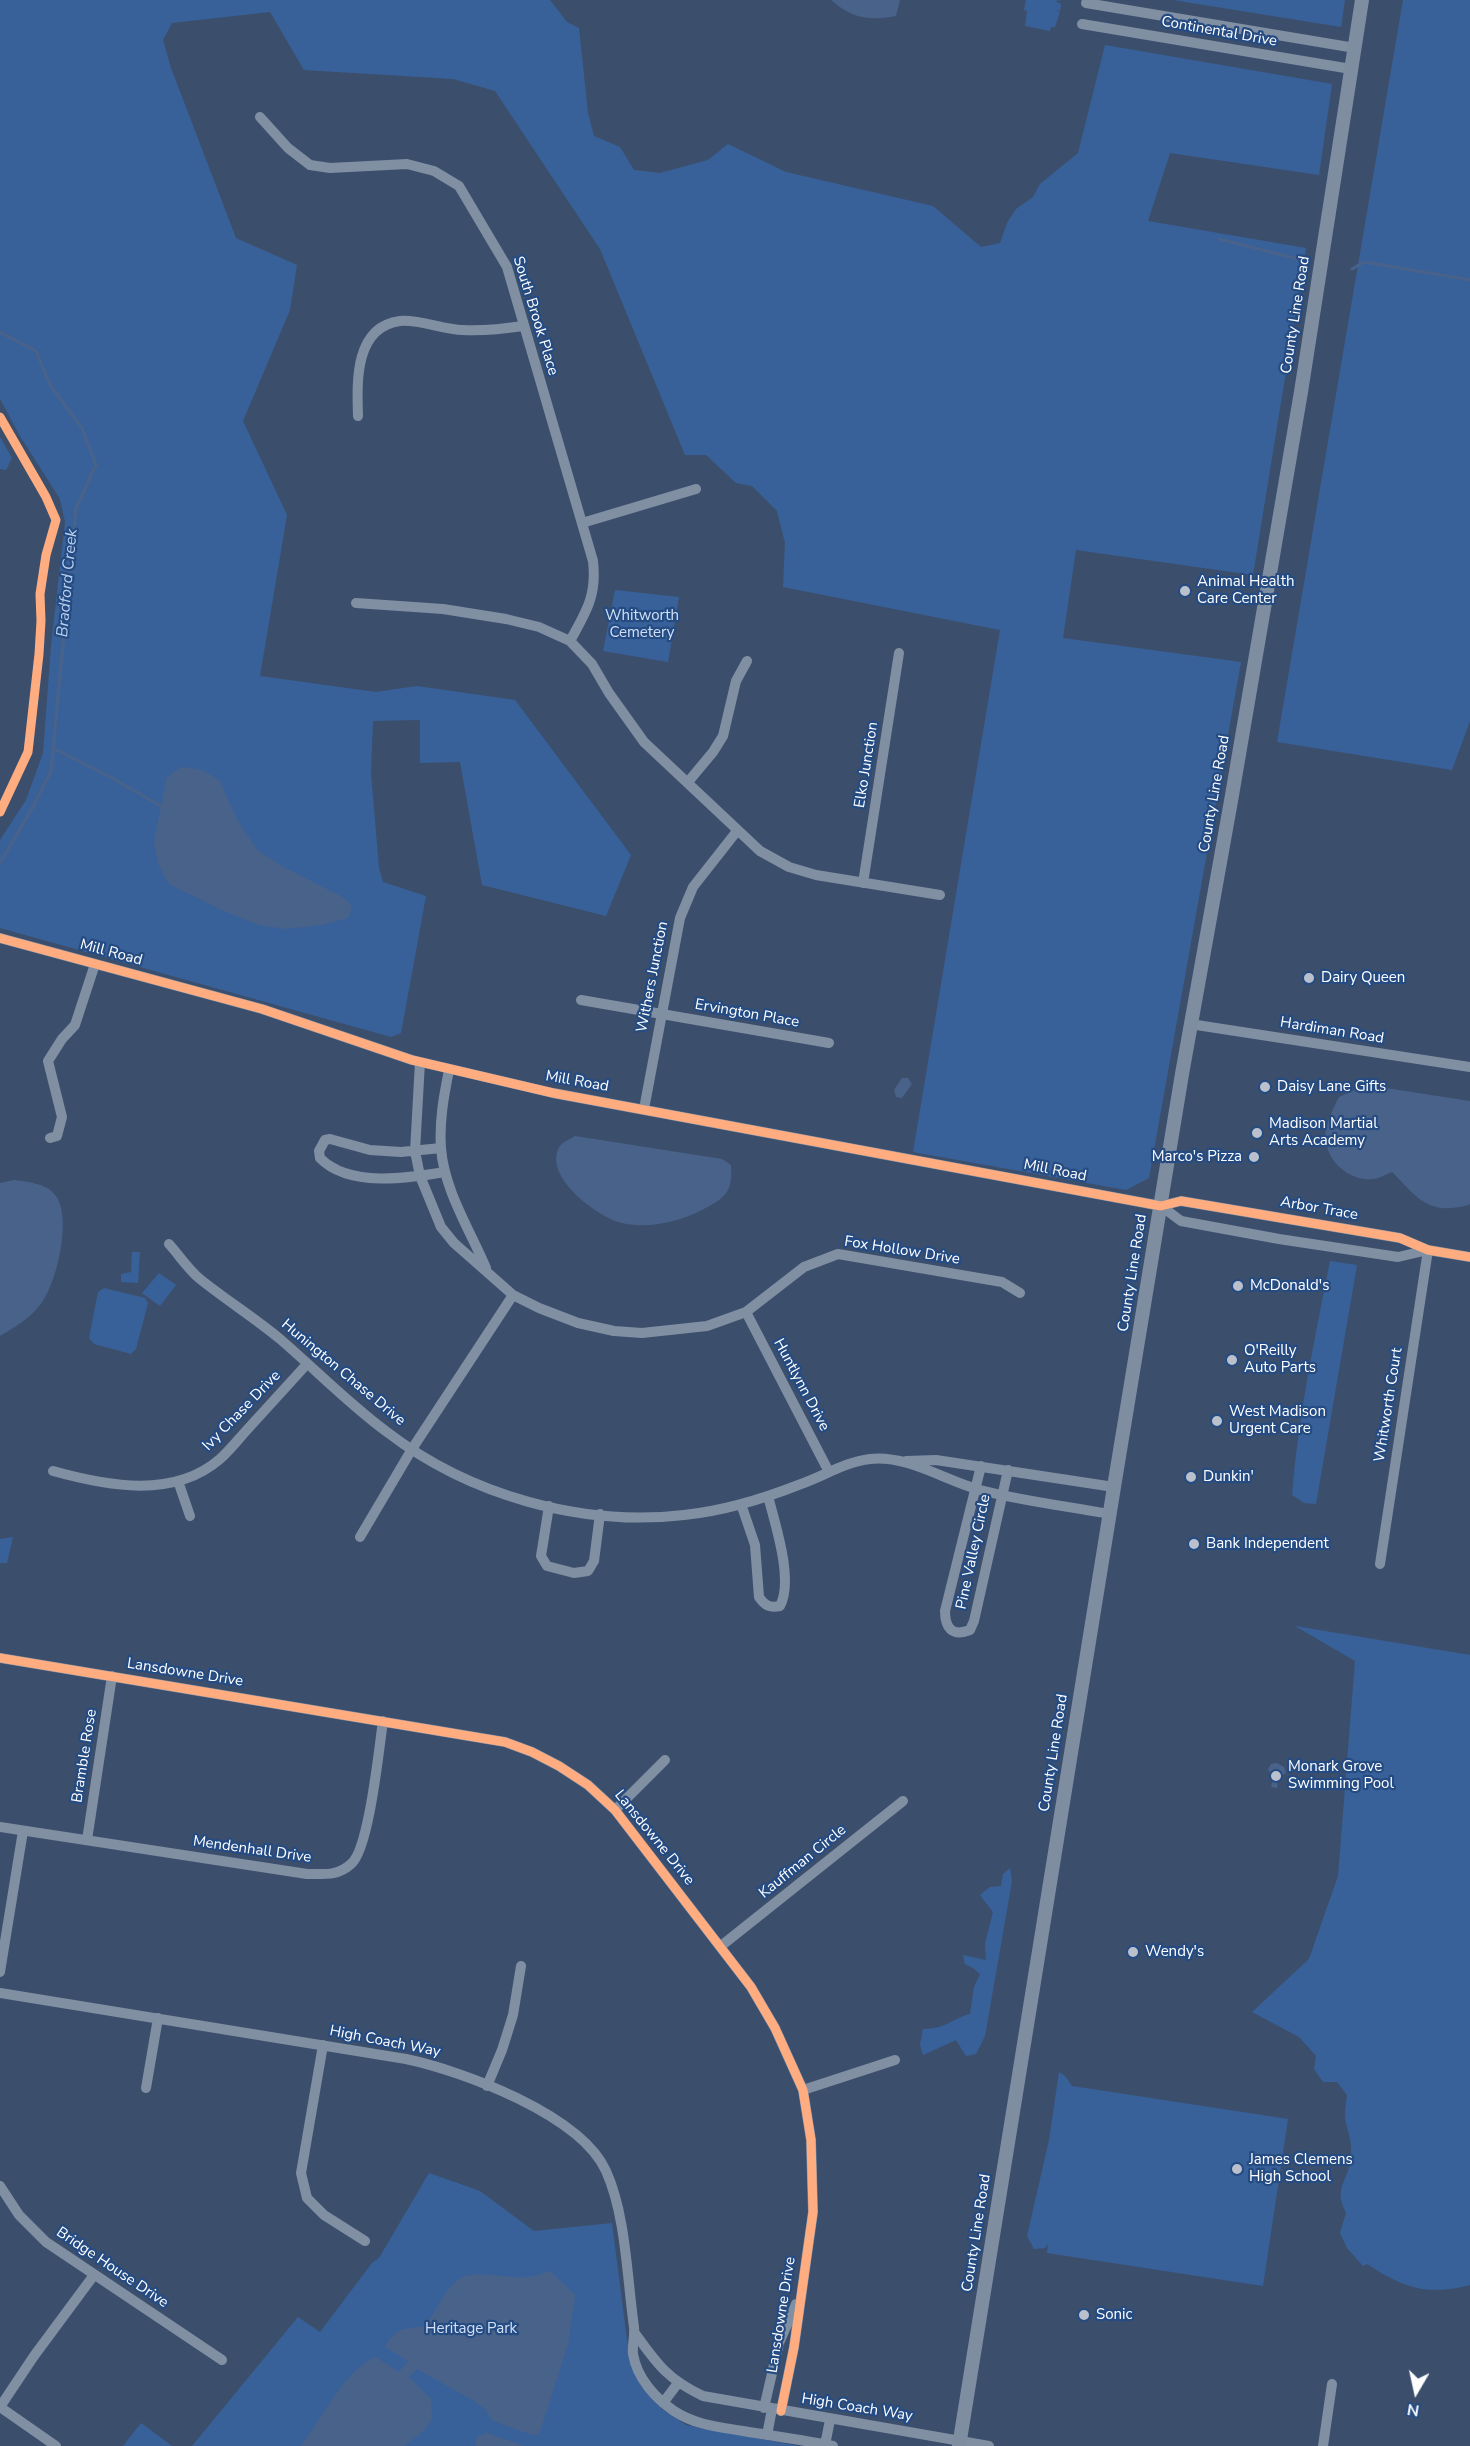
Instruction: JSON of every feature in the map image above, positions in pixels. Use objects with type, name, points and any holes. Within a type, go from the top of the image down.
[{"type":"main road","name":"County Line Road","points":[[960,2443],[1109,1514],[1190,1024],[1301,392],[1362,0]]},
{"type":"street","name":"Continental Drive","points":[[1086,3],[1355,48]]},
{"type":"street","name":"Continental Drive","points":[[1082,24],[1351,69]]},
{"type":"street","name":"South Brook Place","points":[[260,117],[288,148],[310,165],[330,168],[407,164],[434,171],[459,186],[507,267],[593,561],[596,580],[592,600],[570,641]]},
{"type":"street","points":[[358,416],[360,358],[366,345],[386,325],[400,321],[463,330],[495,330],[523,326]]},
{"type":"street","points":[[582,523],[696,489]]},
{"type":"street","points":[[356,603],[443,609],[506,619],[539,627],[570,641],[592,664],[609,693],[644,742],[688,782],[736,831],[760,851],[789,867],[816,874],[940,895]]},
{"type":"street","name":"Elko Junction","points":[[863,883],[899,653]]},
{"type":"street","points":[[688,782],[723,736],[736,681],[747,661]]},
{"type":"street","name":"Withers Junction","points":[[644,1109],[676,933],[684,908],[700,876],[736,831]]},
{"type":"street","name":"Mill Road","points":[[0,938],[262,1009],[449,1070],[553,1093],[1161,1206]]},
{"type":"street","points":[[51,1138],[57,1136],[62,1117],[48,1061],[62,1039],[75,1025],[95,964]]},
{"type":"street","name":"Ervington Place","points":[[581,1000],[828,1044]]},
{"type":"street","name":"Hardiman Road","points":[[1190,1024],[1470,1067]]},
{"type":"street","name":"Fox Hollow Drive","points":[[420,1062],[415,1151],[420,1176],[430,1205],[441,1227],[454,1243],[513,1294],[539,1308],[578,1323],[614,1331],[642,1333],[707,1326],[746,1312],[804,1267],[838,1254],[1002,1282],[1020,1293]]},
{"type":"street","name":"Fox Hollow Drive","points":[[449,1070],[441,1122],[441,1148],[455,1198],[488,1271]]},
{"type":"street","points":[[441,1148],[415,1151],[370,1150],[330,1139],[325,1140],[319,1151],[320,1158],[325,1164],[355,1175],[386,1179],[446,1172]]},
{"type":"street","name":"Arbor Trace","points":[[1161,1206],[1181,1200],[1400,1238],[1428,1250],[1470,1257]]},
{"type":"street","name":"Arbor Trace","points":[[1161,1206],[1181,1221],[1279,1239],[1398,1257],[1428,1250]]},
{"type":"street","name":"Hunington Chase Drive","points":[[169,1244],[198,1277],[279,1338],[357,1409],[412,1449],[474,1484],[514,1498],[600,1514],[682,1515],[741,1504],[768,1496],[849,1463],[871,1459],[901,1461],[977,1489],[1001,1495],[1109,1514]]},
{"type":"street","name":"Whitworth Court","points":[[1380,1564],[1428,1250]]},
{"type":"street","points":[[360,1537],[412,1449],[513,1294]]},
{"type":"street","name":"Huntlynn Drive","points":[[746,1312],[830,1472]]},
{"type":"street","name":"Ivy Chase Drive","points":[[53,1471],[81,1479],[131,1486],[154,1486],[178,1481],[199,1473],[220,1459],[307,1364]]},
{"type":"street","points":[[901,1461],[936,1460],[1114,1486]]},
{"type":"street","name":"Pine Valley Circle","points":[[981,1466],[945,1611],[945,1622],[948,1628],[956,1632],[969,1630],[974,1621],[1008,1470]]},
{"type":"street","points":[[178,1481],[190,1516]]},
{"type":"street","points":[[741,1504],[755,1545],[759,1597],[771,1607],[780,1606],[784,1598],[781,1547],[768,1496]]},
{"type":"street","points":[[549,1506],[541,1556],[547,1566],[574,1573],[588,1571],[594,1561],[600,1514]]},
{"type":"street","name":"Lansdowne Drive","points":[[0,1658],[505,1742],[532,1752],[588,1785],[615,1810],[721,1946],[750,1987],[775,2028],[803,2090],[811,2140],[813,2212],[794,2347],[772,2409]]},
{"type":"street","name":"Bramble Rose","points":[[87,1840],[112,1676]]},
{"type":"street","name":"Mendenhall Drive","points":[[0,1827],[308,1874],[333,1875],[353,1864],[364,1838],[383,1721]]},
{"type":"street","points":[[615,1810],[665,1760]]},
{"type":"street","name":"Kauffman Circle","points":[[721,1946],[903,1802]]},
{"type":"street","points":[[0,1972],[23,1831]]},
{"type":"street","points":[[487,2086],[513,2015],[521,1966]]},
{"type":"street","name":"High Coach Way","points":[[0,1993],[429,2064],[536,2107],[558,2119],[586,2141],[606,2170],[619,2207],[634,2331],[633,2354],[642,2380],[663,2403],[690,2421],[829,2445]]},
{"type":"street","points":[[146,2088],[158,2018]]},
{"type":"street","points":[[322,2045],[301,2173],[307,2198],[324,2215],[365,2241]]},
{"type":"street","points":[[803,2090],[895,2060]]},
{"type":"street","name":"Bridge House Drive","points":[[0,2186],[19,2215],[46,2242],[222,2360]]},
{"type":"street","points":[[56,2446],[0,2407],[93,2275]]},
{"type":"street","name":"Lansdowne Drive","points":[[772,2409],[779,2343],[801,2293]]},
{"type":"street","name":"High Coach Way","points":[[634,2331],[662,2370],[678,2383],[703,2396],[960,2443],[989,2446]]},
{"type":"street","points":[[663,2403],[678,2383]]},
{"type":"street","points":[[1323,2446],[1332,2384]]},
{"type":"street","points":[[767,2435],[772,2409]]},
{"type":"street","points":[[829,2445],[830,2420]]},
{"type":"green space","points":[[0,0],[550,0],[567,22],[579,28],[588,113],[594,136],[620,147],[634,170],[660,173],[708,160],[728,144],[786,172],[933,206],[981,247],[1000,243],[1007,223],[1016,209],[1033,197],[1040,184],[1078,153],[1105,45],[1332,84],[1319,175],[1170,153],[1148,221],[1306,248],[1253,575],[1076,550],[1063,638],[1241,662],[1149,1178],[1126,1190],[913,1152],[1000,630],[783,587],[785,543],[777,511],[752,486],[736,483],[706,455],[685,455],[600,249],[495,91],[453,79],[304,70],[270,12],[172,23],[163,40],[171,68],[236,238],[297,265],[290,310],[243,421],[287,515],[260,676],[376,692],[417,686],[515,700],[631,855],[606,916],[482,885],[460,762],[420,763],[420,720],[373,721],[371,773],[379,868],[383,882],[426,896],[401,1033],[391,1037],[0,928],[0,840],[26,800],[43,753],[51,646],[65,522],[60,499],[20,436],[0,399]]},
{"type":"green space","points":[[1026,0],[1063,0],[1055,1],[1061,4],[1060,11],[1054,10],[1060,12],[1055,27],[1051,27],[1050,31],[1025,26]]},
{"type":"green space","points":[[1173,0],[1345,0],[1341,27]]},
{"type":"green space","points":[[1403,0],[1470,0],[1470,721],[1452,770],[1277,742]]},
{"type":"green space","points":[[0,437],[12,458],[6,470],[0,469]]},
{"type":"green space","name":"Whitworth Cemetery","points":[[615,590],[679,597],[668,662],[603,651]]},
{"type":"green space","points":[[132,1252],[140,1252],[138,1283],[121,1282],[121,1274],[131,1272]]},
{"type":"green space","points":[[1330,1261],[1357,1265],[1316,1504],[1304,1503],[1292,1495],[1303,1407]]},
{"type":"green space","points":[[159,1273],[176,1285],[160,1306],[142,1293]]},
{"type":"green space","points":[[104,1288],[145,1298],[148,1303],[136,1349],[131,1354],[94,1344],[89,1338],[98,1292]]},
{"type":"green space","points":[[13,1537],[7,1563],[0,1563],[0,1539]]},
{"type":"green space","points":[[1295,1626],[1470,1655],[1470,2285],[1441,2290],[1416,2288],[1393,2279],[1367,2264],[1363,2266],[1347,2248],[1340,2233],[1346,2213],[1342,2204],[1341,2189],[1348,2172],[1351,2155],[1351,2143],[1345,2116],[1347,2095],[1337,2082],[1323,2082],[1314,2069],[1316,2056],[1299,2037],[1252,2012],[1309,1959],[1338,1876],[1355,1661]]},
{"type":"green space","points":[[1010,1868],[1012,1881],[985,2036],[976,2054],[966,2056],[956,2040],[923,2055],[920,2045],[923,2029],[943,2026],[970,2014],[974,1987],[980,1974],[965,1964],[963,1955],[986,1960],[985,1944],[993,1912],[980,1895],[990,1887],[1001,1886],[1003,1874]]},
{"type":"green space","points":[[1059,2072],[1072,2086],[1288,2119],[1263,2286],[1047,2253],[1048,2244],[1045,2248],[1034,2249],[1027,2236],[1049,2140]]},
{"type":"green space","name":"Heritage Park","points":[[429,2173],[480,2191],[534,2231],[612,2223],[627,2340],[632,2366],[641,2386],[662,2409],[686,2425],[799,2446],[192,2446],[298,2317],[320,2332],[372,2263],[379,2258]]},
{"type":"green space","points":[[141,2423],[172,2446],[123,2446]]},
{"type":"shaded area","points":[[831,0],[900,0],[896,16],[869,18],[854,15]]},
{"type":"shaded area","points":[[181,767],[202,770],[220,781],[236,818],[257,850],[280,865],[344,898],[352,906],[348,918],[322,925],[286,929],[259,925],[169,884],[159,866],[154,842],[167,777]]},
{"type":"shaded area","points":[[902,1078],[908,1078],[912,1084],[902,1098],[896,1097],[894,1090]]},
{"type":"shaded area","points":[[1366,1085],[1470,1101],[1470,1204],[1451,1208],[1432,1206],[1418,1198],[1392,1172],[1376,1178],[1358,1178],[1337,1164],[1328,1150],[1325,1137],[1329,1119],[1339,1097]]},
{"type":"shaded area","points":[[575,1136],[722,1159],[731,1165],[731,1182],[726,1194],[717,1202],[683,1218],[653,1225],[622,1223],[599,1213],[586,1204],[565,1182],[558,1169],[556,1157],[560,1146]]},
{"type":"shaded area","points":[[14,1180],[48,1188],[56,1196],[61,1206],[62,1235],[57,1267],[40,1305],[16,1326],[0,1336],[0,1183]]},
{"type":"shaded area","name":"Monark Grove Swimming Pool","points":[[1277,1763],[1284,1767],[1286,1773],[1278,1778],[1277,1788],[1271,1787],[1273,1779],[1268,1769],[1271,1764]]},
{"type":"shaded area","points":[[550,2271],[575,2295],[568,2344],[539,2435],[529,2434],[493,2421],[486,2410],[474,2401],[417,2369],[409,2377],[431,2399],[432,2419],[425,2430],[404,2446],[301,2446],[334,2397],[364,2363],[375,2357],[399,2372],[408,2361],[385,2347],[388,2341],[400,2331],[423,2327],[459,2279],[473,2275],[531,2277]]},
{"type":"shaded area","points":[[486,2433],[525,2446],[475,2446],[477,2437]]},
{"type":"waterway","points":[[1219,239],[1302,260]]},
{"type":"waterway","points":[[1352,269],[1364,262],[1470,280]]},
{"type":"waterway","name":"Bradford Creek","points":[[0,332],[36,351],[50,385],[82,428],[96,465],[76,508],[51,771],[0,863]]},
{"type":"waterway","points":[[53,748],[161,806]]},
{"type":"cycle path","points":[[0,417],[46,497],[56,520],[46,555],[40,594],[39,654],[28,752],[0,812]]},
{"type":"cycle path","points":[[0,938],[262,1009],[412,1060],[553,1093],[1161,1206],[1181,1201],[1400,1238],[1428,1250],[1470,1257]]},
{"type":"cycle path","points":[[0,1658],[505,1742],[532,1752],[559,1766],[588,1785],[615,1810],[751,1987],[775,2028],[803,2090],[811,2140],[813,2212],[794,2347],[781,2411]]},
{"type":"place","name":"Animal Health Care Center","points":[[1185,591]]},
{"type":"place","name":"Dairy Queen","points":[[1309,978]]},
{"type":"place","name":"Daisy Lane Gifts","points":[[1265,1087]]},
{"type":"place","name":"Madison Martial Arts Academy","points":[[1257,1133]]},
{"type":"place","name":"Marco's Pizza","points":[[1254,1157]]},
{"type":"place","name":"McDonald's","points":[[1238,1286]]},
{"type":"place","name":"O'Reilly Auto Parts","points":[[1232,1360]]},
{"type":"place","name":"West Madison Urgent Care","points":[[1217,1421]]},
{"type":"place","name":"Dunkin'","points":[[1191,1477]]},
{"type":"place","name":"Bank Independent","points":[[1194,1544]]},
{"type":"place","name":"Monark Grove Swimming Pool","points":[[1276,1776]]},
{"type":"place","name":"Wendy's","points":[[1133,1952]]},
{"type":"place","name":"James Clemens High School","points":[[1237,2169]]},
{"type":"place","name":"Sonic","points":[[1084,2315]]}]
